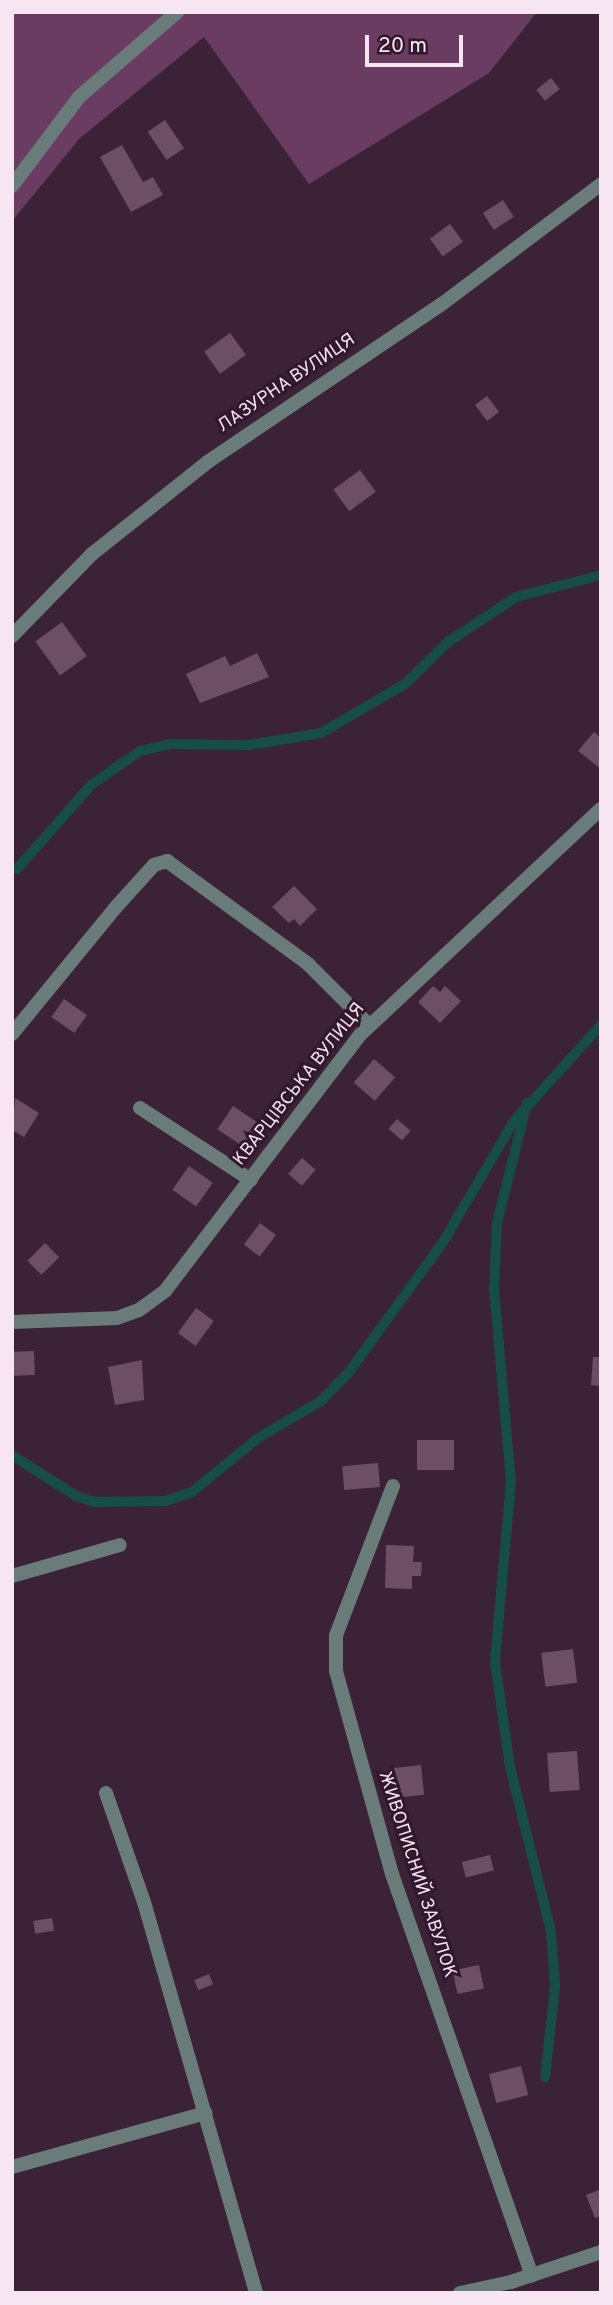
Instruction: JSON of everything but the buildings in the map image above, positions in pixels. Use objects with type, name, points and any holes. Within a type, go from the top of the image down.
[{"type":"street","points":[[12,186],[79,97],[177,12]]},
{"type":"street","name":"ЛАЗУРНА ВУЛИЦЯ","points":[[12,636],[92,554],[200,468],[442,304],[601,184]]},
{"type":"street","name":"КВАРЦІВСЬКА ВУЛИЦЯ","points":[[12,1322],[101,1319],[139,1310],[180,1274],[369,1025],[601,809]]},
{"type":"street","points":[[12,1034],[116,907],[154,865],[167,861],[308,964],[369,1025]]},
{"type":"street","points":[[139,1108],[251,1180]]},
{"type":"street","name":"ЖИВОПИСНИЙ ЗАВУЛОК","points":[[393,1486],[336,1635],[336,1671],[392,1874],[532,2275]]},
{"type":"street","points":[[12,1576],[120,1545]]},
{"type":"street","points":[[106,1793],[144,1902],[256,2293]]},
{"type":"street","points":[[12,2167],[206,2113]]},
{"type":"street","points":[[460,2293],[532,2275],[601,2252]]},
{"type":"shaded area","points":[[12,12],[537,12],[489,73],[309,184],[204,37],[80,138],[12,221]]},
{"type":"waterway","points":[[17,869],[91,785],[140,751],[170,744],[249,745],[321,733],[405,684],[448,642],[516,597],[601,575]]},
{"type":"waterway","points":[[12,1455],[76,1496],[96,1502],[165,1501],[192,1492],[258,1438],[321,1401],[349,1372],[443,1242],[514,1121],[601,1025]]},
{"type":"waterway","points":[[527,1103],[497,1223],[494,1288],[511,1481],[495,1662],[510,1767],[551,1932],[555,1987],[545,2077]]}]
